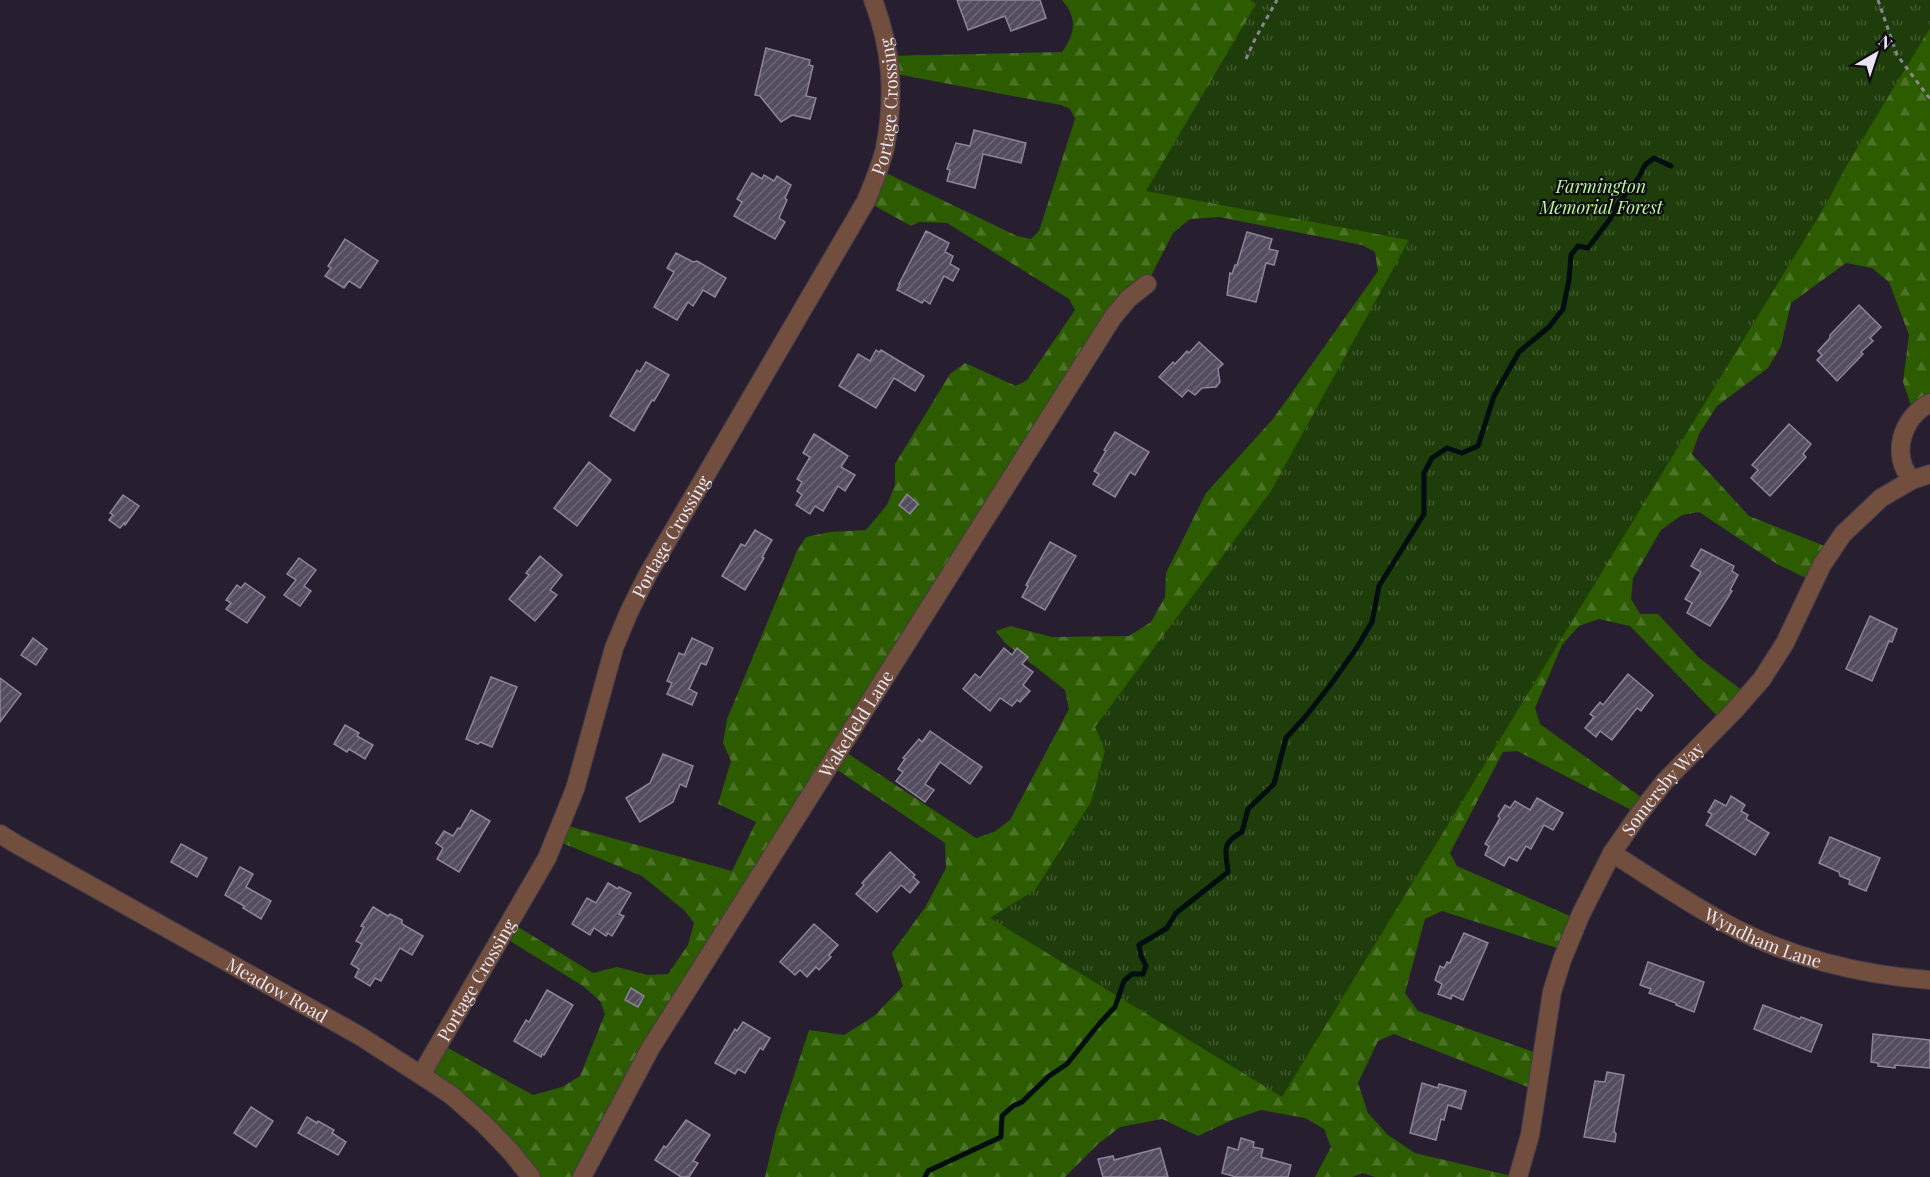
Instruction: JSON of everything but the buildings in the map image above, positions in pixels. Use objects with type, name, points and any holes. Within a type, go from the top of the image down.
[{"type":"street","name":"Portage Crossing","points":[[421,1075],[547,858],[574,789],[614,648],[648,574],[866,201],[885,149],[891,94],[890,56],[873,0]]},
{"type":"street","name":"Wakefield Lane","points":[[582,1177],[650,1049],[675,1008],[1113,317],[1128,299],[1147,284]]},
{"type":"street","points":[[1912,480],[1907,475],[1901,460],[1900,444],[1904,428],[1914,414],[1930,403]]},
{"type":"street","name":"Somersby Way","points":[[1518,1177],[1530,1135],[1552,992],[1581,914],[1612,854],[1665,781],[1762,679],[1785,643],[1822,565],[1843,534],[1881,498],[1912,480],[1930,474]]},
{"type":"street","name":"Meadow Road","points":[[0,834],[360,1036],[421,1075],[451,1095],[484,1124],[531,1177]]},
{"type":"street","name":"Wyndham Lane","points":[[1612,854],[1689,903],[1765,942],[1813,959],[1864,971],[1930,980]]},
{"type":"path","points":[[1246,59],[1277,0]]},
{"type":"path","points":[[1878,0],[1897,55],[1930,99]]},
{"type":"green space","points":[[1062,0],[1930,0],[1930,403],[1914,414],[1903,382],[1909,335],[1889,282],[1872,268],[1846,263],[1791,303],[1781,346],[1768,368],[1717,406],[1699,434],[1692,454],[1749,516],[1832,549],[1814,582],[1777,564],[1699,512],[1682,515],[1661,530],[1633,578],[1631,599],[1640,614],[1658,614],[1698,657],[1748,695],[1723,722],[1630,626],[1599,619],[1579,626],[1562,645],[1535,708],[1540,724],[1648,802],[1639,814],[1517,751],[1503,752],[1450,853],[1457,866],[1579,920],[1566,951],[1442,911],[1425,919],[1405,993],[1418,1011],[1542,1055],[1538,1091],[1394,1034],[1378,1041],[1358,1083],[1368,1113],[1388,1135],[1415,1153],[1516,1177],[1375,1177],[1362,1173],[1353,1177],[1315,1177],[1331,1147],[1324,1129],[1305,1118],[1261,1110],[1232,1120],[1198,1136],[1162,1119],[1120,1127],[1098,1144],[1065,1177],[765,1177],[776,1130],[809,1030],[844,1035],[874,1016],[903,986],[892,953],[926,906],[946,868],[945,843],[830,765],[582,1177],[531,1177],[421,1075],[439,1043],[533,1095],[562,1087],[580,1076],[605,1014],[600,1001],[583,986],[502,936],[510,922],[593,973],[617,967],[648,975],[668,974],[688,945],[694,923],[685,911],[642,876],[555,840],[561,824],[732,871],[756,822],[718,804],[731,761],[723,743],[727,719],[797,551],[806,537],[830,532],[866,530],[887,505],[895,485],[895,464],[950,374],[965,363],[1016,386],[1027,380],[1075,310],[1069,299],[947,223],[919,222],[911,226],[866,201],[878,169],[1017,236],[1031,239],[1039,231],[1075,119],[1070,109],[1061,105],[891,73],[890,56],[1062,52],[1070,39],[1073,26],[1071,13]],"holes":[[[1219,217],[1362,245],[1375,252],[1378,271],[1273,419],[1206,493],[1166,573],[1165,597],[1151,622],[1129,636],[1052,637],[1010,626],[996,631],[1005,643],[1065,690],[1069,709],[1010,820],[994,832],[976,838],[841,749],[1128,299],[1147,284],[1173,233],[1190,219]]]},
{"type":"green space","name":"Farmington Memorial Forest","points":[[1250,0],[1930,0],[1930,28],[1847,165],[1825,206],[1282,1097],[990,918],[1035,890],[1091,802],[1105,751],[1095,727],[1271,491],[1409,240],[1146,191],[1256,4]]},
{"type":"waterway","points":[[925,1177],[928,1171],[1001,1137],[1002,1116],[1013,1106],[1022,1102],[1049,1076],[1067,1064],[1115,1007],[1124,981],[1132,974],[1143,974],[1146,966],[1139,945],[1167,928],[1176,913],[1228,872],[1227,844],[1242,832],[1248,809],[1274,784],[1286,738],[1331,684],[1372,622],[1379,586],[1424,514],[1424,473],[1432,458],[1447,448],[1462,453],[1478,446],[1494,396],[1519,352],[1549,327],[1563,309],[1571,255],[1578,246],[1588,248],[1639,177],[1645,165],[1654,158],[1671,166]]}]
